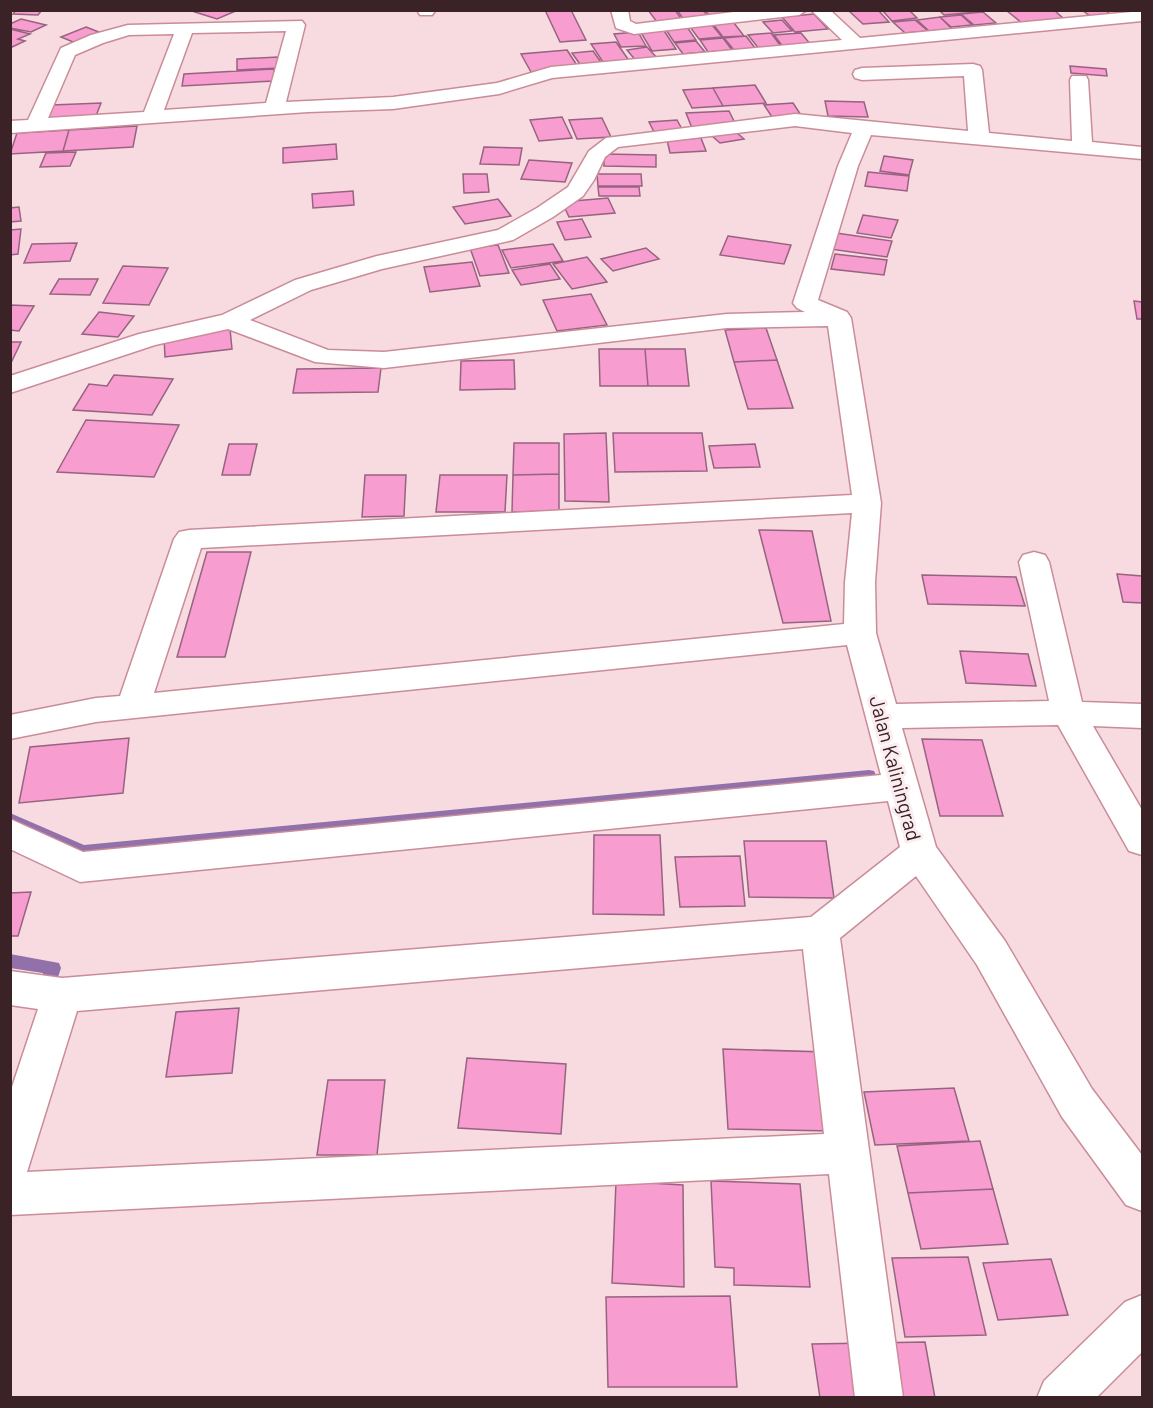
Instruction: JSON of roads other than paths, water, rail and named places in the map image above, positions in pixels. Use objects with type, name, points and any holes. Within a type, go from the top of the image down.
[{"type":"street","points":[[619,10],[622,24],[634,30],[799,10]]},
{"type":"street","points":[[819,10],[858,45]]},
{"type":"street","points":[[10,127],[393,103],[499,88],[551,73],[1143,16]]},
{"type":"street","points":[[35,126],[67,52],[97,39],[128,30],[296,25],[274,109]]},
{"type":"street","points":[[151,118],[185,28]]},
{"type":"street","points":[[862,74],[973,70],[979,138]]},
{"type":"street","points":[[1078,80],[1082,147]]},
{"type":"street","points":[[10,385],[148,339],[230,321],[303,285],[377,263],[505,235],[524,226],[570,195],[580,186],[591,162],[601,148],[613,142],[795,120],[864,129],[1143,153]]},
{"type":"street","points":[[838,318],[805,303],[848,166],[864,129]]},
{"type":"street","points":[[230,321],[324,357],[384,360],[727,321],[838,318]]},
{"type":"street","name":"Jalan Kaliningrad","points":[[838,318],[867,503],[860,582],[860,633],[919,852],[991,953],[1077,1103],[1143,1190]]},
{"type":"street","points":[[133,706],[189,539],[867,503]]},
{"type":"street","points":[[1034,562],[1068,713],[1143,841]]},
{"type":"street","points":[[10,727],[96,710],[860,633]]},
{"type":"street","points":[[883,716],[1068,713],[1143,716]]},
{"type":"street","points":[[10,833],[80,867],[900,786]]},
{"type":"street","points":[[10,988],[62,995],[820,932],[919,852]]},
{"type":"street","points":[[820,932],[846,1153],[879,1398]]},
{"type":"street","points":[[10,1162],[62,995]]},
{"type":"street","points":[[10,1194],[846,1153]]},
{"type":"street","points":[[1061,1398],[1143,1319]]},
{"type":"waterway","points":[[10,818],[83,851],[869,775]]},
{"type":"waterway","points":[[10,961],[53,968],[45,993]]}]
